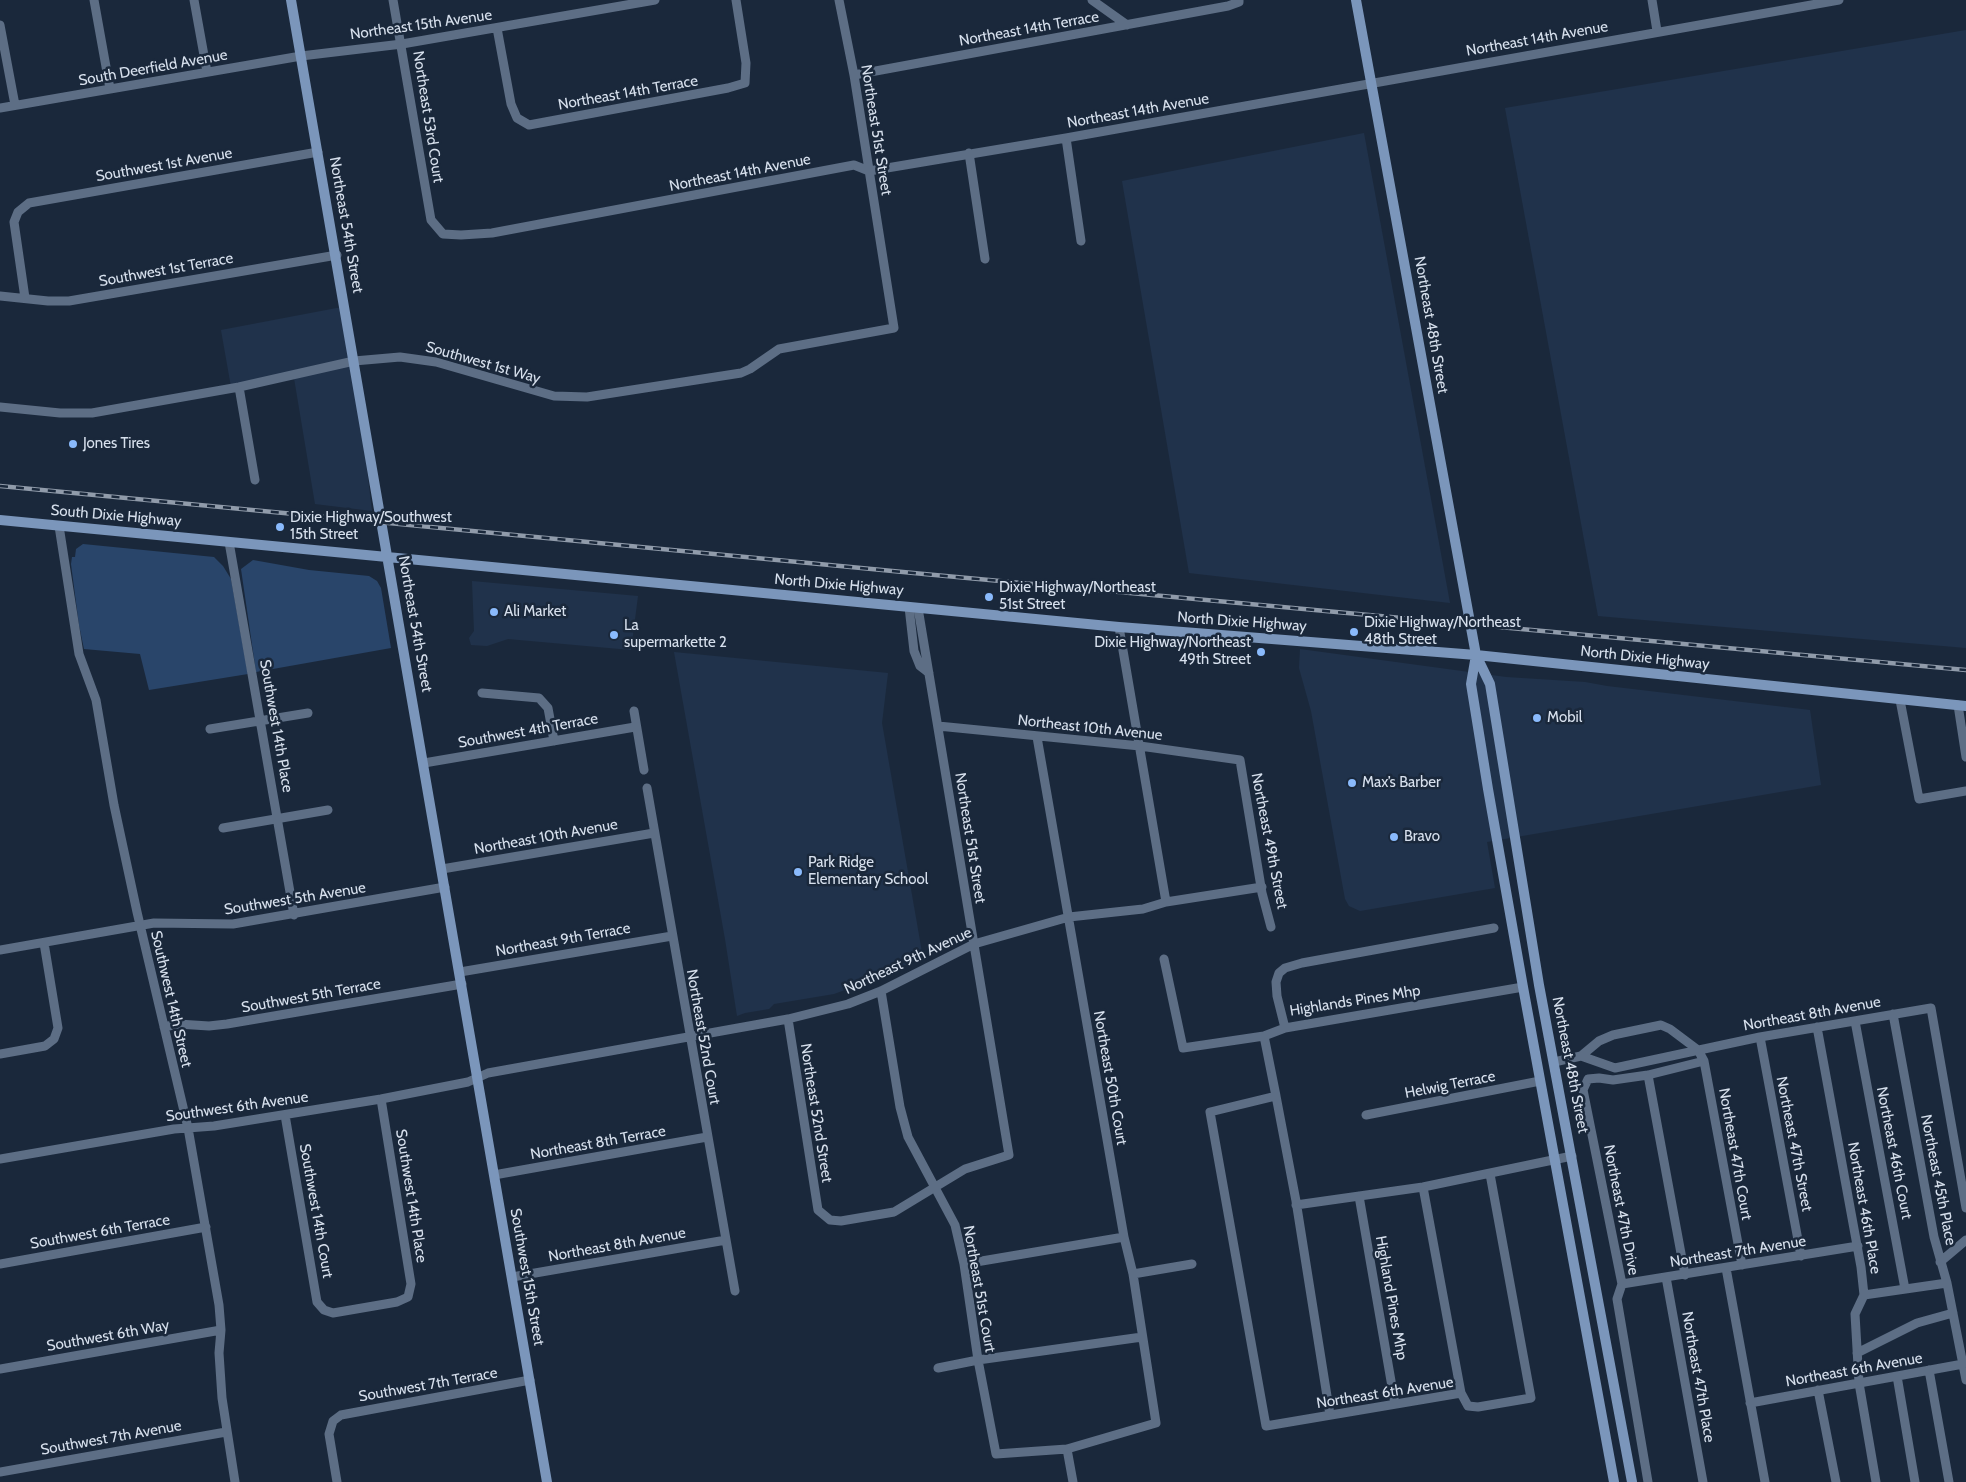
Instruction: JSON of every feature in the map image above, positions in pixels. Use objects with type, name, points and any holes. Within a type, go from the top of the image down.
[{"type":"main road","name":"Northeast 54th Street","points":[[291,0],[306,55],[318,152],[477,1077]]},
{"type":"main road","name":"Northeast 48th Street","points":[[1356,0],[1476,655],[1490,684],[1540,985],[1632,1482]]},
{"type":"main road","name":"South Dixie Highway","points":[[0,520],[388,557]]},
{"type":"main road","name":"North Dixie Highway","points":[[388,557],[1119,627],[1476,655],[1962,705]]},
{"type":"main road","name":"Northeast 48th Street","points":[[1476,655],[1471,684],[1522,987],[1614,1482]]},
{"type":"main road","points":[[1519,965],[1527,982],[1540,1051],[1545,1058],[1554,1062]]},
{"type":"main road","name":"Southwest 15th Street","points":[[477,1077],[547,1482]]},
{"type":"street","points":[[94,0],[110,89]]},
{"type":"street","points":[[194,0],[207,72]]},
{"type":"street","name":"Northeast 53rd Court","points":[[393,0],[431,220],[443,234]]},
{"type":"street","name":"Northeast 15th Avenue","points":[[306,55],[402,44],[655,0]]},
{"type":"street","name":"Northeast 14th Terrace","points":[[497,28],[511,104],[517,118],[529,125],[728,88],[745,82],[746,63],[736,0]]},
{"type":"street","name":"Northeast 51st Street","points":[[839,0],[854,75],[894,328]]},
{"type":"street","points":[[1092,0],[1127,25]]},
{"type":"street","points":[[1652,0],[1657,31]]},
{"type":"street","name":"Northeast 14th Avenue","points":[[443,234],[492,233],[854,165],[869,171],[1066,138],[1371,82],[1839,0]]},
{"type":"street","name":"Northeast 14th Terrace","points":[[854,75],[1228,6],[1239,1]]},
{"type":"street","points":[[0,25],[15,105]]},
{"type":"street","name":"South Deerfield Avenue","points":[[0,108],[306,55]]},
{"type":"street","points":[[1066,138],[1081,241]]},
{"type":"street","name":"Southwest 1st Avenue","points":[[25,298],[14,222],[18,212],[28,203],[318,152]]},
{"type":"street","points":[[969,153],[985,259]]},
{"type":"street","name":"Southwest 1st Terrace","points":[[0,296],[48,301],[69,301],[337,255]]},
{"type":"street","name":"Southwest 1st Way","points":[[0,408],[60,413],[92,413],[239,387],[354,361],[393,357],[417,358],[443,364],[554,396],[587,397],[741,373],[750,369],[778,349],[894,328]]},
{"type":"street","points":[[239,387],[255,480]]},
{"type":"street","name":"Southwest 14th Street","points":[[59,526],[79,654],[96,700],[114,805],[188,1128],[219,1305],[221,1330],[219,1353],[226,1432],[235,1482]]},
{"type":"street","name":"Southwest 14th Place","points":[[229,542],[294,914]]},
{"type":"street","name":"Northeast 51st Street","points":[[913,608],[914,651],[920,666],[929,673],[1009,1155],[965,1169],[935,1188]]},
{"type":"street","points":[[1119,627],[1166,902]]},
{"type":"street","points":[[482,693],[539,698],[548,708],[554,740]]},
{"type":"street","points":[[1900,700],[1919,799],[1966,791]]},
{"type":"street","points":[[1962,705],[1966,757]]},
{"type":"street","points":[[634,711],[635,727],[644,770]]},
{"type":"street","points":[[210,729],[308,713]]},
{"type":"street","name":"Northeast 10th Avenue","points":[[938,726],[1140,746],[1240,760]]},
{"type":"street","name":"Southwest 4th Terrace","points":[[424,763],[635,727]]},
{"type":"street","name":"Northeast 50th Court","points":[[1038,737],[1124,1237],[1132,1274],[1156,1423],[1067,1449]]},
{"type":"street","name":"Northeast 49th Street","points":[[1240,760],[1262,887],[1271,927]]},
{"type":"street","name":"Northeast 52nd Court","points":[[647,788],[734,1291]]},
{"type":"street","points":[[223,828],[328,810]]},
{"type":"street","name":"Northeast 10th Avenue","points":[[442,869],[654,833]]},
{"type":"street","name":"Southwest 5th Avenue","points":[[0,950],[140,925],[168,922],[200,925],[233,924],[445,887]]},
{"type":"street","name":"Northeast 9th Avenue","points":[[477,1077],[488,1073],[788,1019],[848,1004],[881,991],[974,944],[1069,917],[1143,909],[1166,902],[1262,887]]},
{"type":"street","name":"Highlands Pines Mhp","points":[[1494,928],[1302,963],[1285,968],[1279,973],[1276,982],[1277,996],[1285,1028],[1522,987]]},
{"type":"street","name":"Northeast 9th Terrace","points":[[460,972],[672,936]]},
{"type":"street","points":[[0,1054],[46,1046],[54,1039],[58,1028],[44,943]]},
{"type":"street","points":[[1164,959],[1183,1048],[1264,1036],[1285,1028]]},
{"type":"street","name":"Southwest 5th Terrace","points":[[164,1027],[178,1024],[209,1026],[228,1024],[462,984]]},
{"type":"street","name":"Northeast 51st Court","points":[[881,991],[900,1107],[908,1137],[955,1225],[964,1264],[978,1360],[996,1454],[1067,1449]]},
{"type":"street","name":"Northeast 8th Avenue","points":[[1582,1056],[1615,1068],[1760,1037],[1932,1008],[1966,1208]]},
{"type":"street","name":"Northeast 45th Place","points":[[1893,1014],[1934,1236],[1947,1283],[1966,1380]]},
{"type":"street","name":"Northeast 52nd Street","points":[[788,1019],[818,1210],[830,1220],[840,1221],[894,1212],[935,1188]]},
{"type":"street","name":"Northeast 46th Court","points":[[1855,1021],[1905,1289]]},
{"type":"street","points":[[1554,1062],[1582,1056],[1599,1041],[1613,1035],[1662,1025],[1698,1050]]},
{"type":"street","name":"Northeast 46th Place","points":[[1817,1027],[1858,1246],[1864,1295],[1855,1314],[1859,1383],[1876,1482]]},
{"type":"street","points":[[1264,1036],[1296,1205],[1330,1415]]},
{"type":"street","name":"Northeast 47th Street","points":[[1760,1037],[1801,1256]]},
{"type":"street","name":"Northeast 47th Court","points":[[1698,1050],[1704,1061],[1742,1265]]},
{"type":"street","points":[[1685,1275],[1648,1075],[1704,1061]]},
{"type":"street","name":"Northeast 47th Drive","points":[[1648,1075],[1613,1080],[1588,1079],[1583,1090],[1622,1284],[1617,1299],[1648,1482]]},
{"type":"street","name":"Southwest 6th Avenue","points":[[0,1160],[174,1128],[214,1126],[381,1099],[468,1082],[477,1077]]},
{"type":"street","name":"Helwig Terrace","points":[[1366,1115],[1540,1081]]},
{"type":"street","name":"Northeast 6th Avenue","points":[[1276,1096],[1210,1112],[1266,1426],[1461,1393],[1468,1406],[1478,1408],[1531,1398],[1490,1174]]},
{"type":"street","name":"Southwest 14th Place","points":[[324,1310],[333,1313],[396,1302],[408,1297],[412,1284],[381,1099]]},
{"type":"street","name":"Southwest 14th Court","points":[[285,1115],[318,1302],[324,1310]]},
{"type":"street","name":"Northeast 8th Terrace","points":[[494,1175],[707,1137]]},
{"type":"street","points":[[1296,1205],[1423,1187],[1572,1156]]},
{"type":"street","points":[[1423,1187],[1461,1393]]},
{"type":"street","name":"Highland Pines Mhp","points":[[1360,1196],[1395,1404]]},
{"type":"street","name":"Southwest 6th Terrace","points":[[0,1264],[206,1227]]},
{"type":"street","points":[[964,1264],[1124,1237]]},
{"type":"street","name":"Northeast 8th Avenue","points":[[512,1277],[726,1240]]},
{"type":"street","points":[[1940,1262],[1966,1240]]},
{"type":"street","name":"Northeast 7th Avenue","points":[[1622,1284],[1858,1246]]},
{"type":"street","points":[[1132,1274],[1192,1264]]},
{"type":"street","points":[[1726,1268],[1765,1482]]},
{"type":"street","name":"Northeast 47th Place","points":[[1666,1278],[1703,1482]]},
{"type":"street","points":[[1864,1295],[1947,1283]]},
{"type":"street","points":[[1857,1353],[1917,1323],[1953,1313]]},
{"type":"street","name":"Southwest 6th Way","points":[[0,1369],[221,1330]]},
{"type":"street","points":[[938,1368],[978,1360],[1142,1337]]},
{"type":"street","name":"Northeast 6th Avenue","points":[[1750,1403],[1963,1364]]},
{"type":"street","points":[[1929,1370],[1949,1482]]},
{"type":"street","points":[[1897,1376],[1915,1482]]},
{"type":"street","name":"Southwest 7th Terrace","points":[[337,1482],[329,1434],[333,1421],[342,1415],[530,1380]]},
{"type":"street","points":[[1818,1390],[1836,1482]]},
{"type":"street","name":"Southwest 7th Avenue","points":[[0,1472],[226,1432]]},
{"type":"street","points":[[1067,1449],[1073,1482]]},
{"type":"shaded area","points":[[1966,30],[1966,648],[1598,616],[1505,108]]},
{"type":"shaded area","points":[[1364,133],[1450,603],[1189,573],[1122,181]]},
{"type":"shaded area","points":[[342,307],[364,445],[372,511],[315,504],[293,372],[231,387],[221,330]]},
{"type":"shaded area","points":[[83,544],[214,557],[223,566],[231,579],[248,674],[149,690],[140,654],[84,649],[71,564],[72,557],[75,557],[76,549]]},
{"type":"shaded area","points":[[253,560],[309,570],[369,576],[377,581],[381,588],[391,648],[256,672],[241,569]]},
{"type":"shaded area","points":[[472,581],[638,596],[631,650],[508,639],[487,646],[471,645],[469,638],[474,631]]},
{"type":"shaded area","points":[[1300,649],[1506,677],[1585,682],[1810,710],[1821,785],[1487,842],[1495,888],[1360,911],[1349,906],[1345,899],[1311,711],[1299,668]]},
{"type":"shaded area","points":[[674,652],[888,673],[882,723],[923,958],[834,994],[774,1004],[769,1009],[737,1016]]},
{"type":"railway","points":[[0,486],[924,574],[1966,670]]},
{"type":"place","name":"Jones Tires","points":[[73,444]]},
{"type":"place","name":"Dixie Highway/Southwest 15th Street","points":[[280,527]]},
{"type":"place","name":"Dixie Highway/Northeast 51st Street","points":[[989,597]]},
{"type":"place","name":"Ali Market","points":[[494,612]]},
{"type":"place","name":"Dixie Highway/Northeast 48th Street","points":[[1354,632]]},
{"type":"place","name":"La supermarkette 2","points":[[614,635]]},
{"type":"place","name":"Dixie Highway/Northeast 49th Street","points":[[1261,652]]},
{"type":"place","name":"Mobil","points":[[1537,718]]},
{"type":"place","name":"Max’s Barber","points":[[1352,783]]},
{"type":"place","name":"Bravo","points":[[1394,837]]},
{"type":"place","name":"Park Ridge Elementary School","points":[[798,872]]}]
